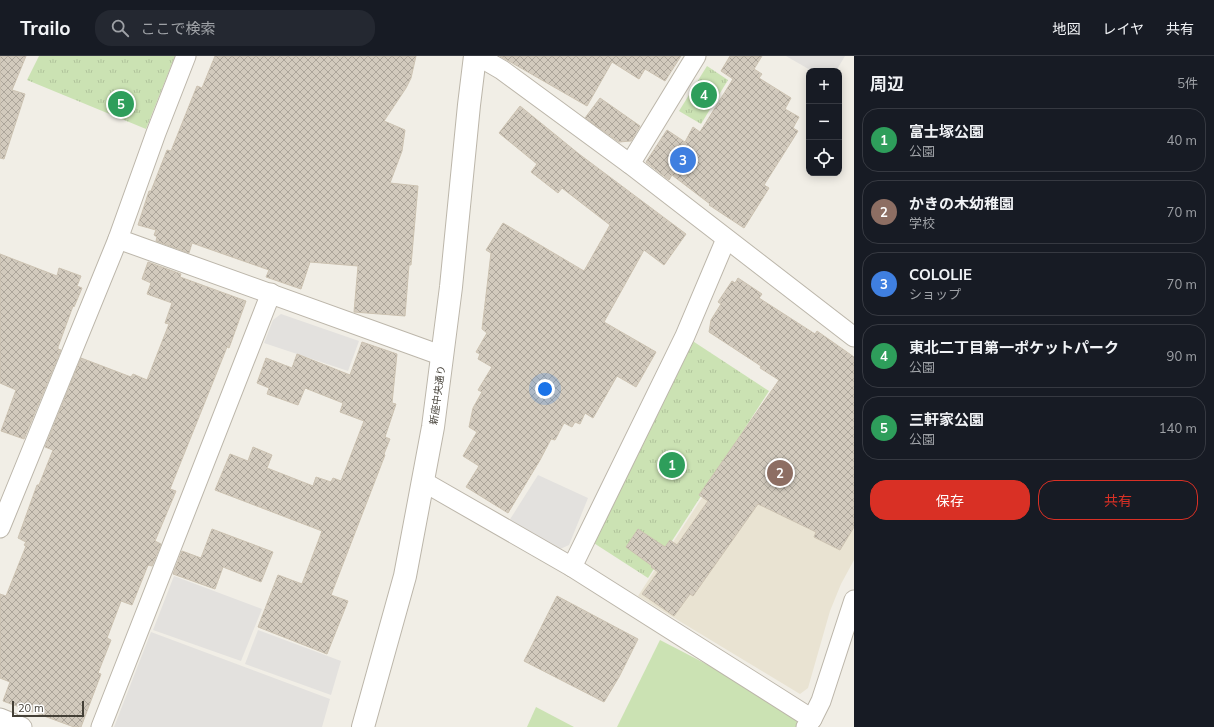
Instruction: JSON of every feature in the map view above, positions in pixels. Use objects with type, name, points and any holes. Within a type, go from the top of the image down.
[{"type":"street","points":[[0,528],[118,239],[156,132],[186,56]]},
{"type":"street","points":[[476,56],[502,70],[630,164],[854,337]]},
{"type":"street","name":"新座中央通り","points":[[364,727],[405,576],[424,482],[443,356],[469,105],[476,56]]},
{"type":"street","points":[[630,164],[696,56]]},
{"type":"street","points":[[118,239],[443,356]]},
{"type":"street","points":[[572,567],[685,336],[726,239]]},
{"type":"street","points":[[101,727],[271,293]]},
{"type":"street","points":[[424,482],[572,567],[809,723],[821,701],[854,600]]},
{"type":"street","points":[[0,718],[22,727]]},
{"type":"shaded area","points":[[786,56],[845,56],[838,68],[807,68]]},
{"type":"shaded area","points":[[281,314],[359,341],[348,371],[264,343],[273,320]]},
{"type":"shaded area","points":[[772,390],[854,443],[854,560],[841,584],[830,611],[808,688],[800,694],[638,596]]},
{"type":"shaded area","points":[[538,475],[588,498],[569,545],[558,550],[509,521]]},
{"type":"shaded area","points":[[174,576],[262,609],[241,661],[153,630]]},
{"type":"shaded area","points":[[258,630],[341,661],[331,695],[245,664]]},
{"type":"shaded area","points":[[151,632],[330,699],[322,727],[114,727]]},
{"type":"green space","points":[[39,56],[175,56],[146,129],[27,80]]},
{"type":"green space","points":[[707,66],[728,80],[701,124],[679,111]]},
{"type":"green space","points":[[685,336],[769,391],[648,578],[586,538]]},
{"type":"green space","points":[[660,640],[812,719],[806,727],[617,727]]},
{"type":"green space","points":[[536,707],[574,727],[527,727]]},
{"type":"building","points":[[0,56],[26,56],[12,90],[25,94],[4,159],[0,158]]},
{"type":"building","points":[[215,56],[416,56],[411,78],[384,121],[405,130],[402,151],[390,183],[418,186],[405,316],[354,312],[358,266],[310,262],[301,289],[266,277],[269,270],[192,243],[189,253],[156,241],[157,237],[154,235],[156,230],[138,225],[149,191],[151,191],[167,150],[171,151],[197,86],[202,88]]},
{"type":"building","points":[[500,56],[681,56],[665,81],[645,69],[639,79],[612,62],[587,106]]},
{"type":"building","points":[[730,56],[762,56],[754,69],[762,74],[759,78],[791,98],[785,109],[799,117],[793,128],[798,131],[764,185],[769,188],[744,228],[709,205],[710,204],[672,175],[669,180],[646,162],[667,130],[685,142],[693,127],[700,132],[733,79],[721,71]]},
{"type":"building","points":[[600,98],[640,126],[631,141],[619,142],[585,118]]},
{"type":"building","points":[[520,106],[579,154],[686,234],[664,265],[644,250],[604,322],[656,352],[636,387],[617,376],[593,418],[585,413],[580,424],[575,422],[572,427],[564,423],[555,440],[551,439],[508,513],[466,487],[479,466],[463,456],[477,432],[469,427],[473,408],[482,392],[478,390],[492,367],[478,359],[480,354],[476,352],[487,333],[482,329],[491,253],[486,250],[503,223],[584,271],[610,225],[562,188],[558,193],[531,172],[537,164],[499,133]]},
{"type":"building","points":[[0,254],[57,276],[59,268],[81,276],[77,286],[82,288],[74,307],[73,306],[58,347],[58,349],[61,350],[24,439],[1,431],[16,390],[0,383]]},
{"type":"building","points":[[148,262],[181,274],[180,277],[246,301],[229,348],[227,347],[170,489],[176,491],[155,541],[161,544],[152,566],[148,565],[132,605],[121,601],[107,638],[111,640],[98,673],[101,674],[81,727],[74,727],[3,701],[10,682],[0,678],[0,594],[6,596],[26,546],[24,545],[26,542],[18,538],[37,485],[39,485],[53,450],[45,447],[81,358],[131,377],[133,374],[147,380],[169,324],[165,323],[172,303],[147,294],[151,283],[142,279]]},
{"type":"building","points":[[738,278],[762,294],[759,298],[815,334],[817,331],[854,357],[854,527],[840,550],[814,537],[816,532],[758,504],[693,596],[690,594],[674,616],[642,594],[658,572],[626,547],[638,529],[665,547],[670,540],[677,545],[708,501],[699,495],[779,380],[760,368],[761,366],[709,332],[711,320],[721,304],[718,302],[732,281],[735,283]]},
{"type":"building","points":[[362,342],[397,354],[392,403],[396,404],[385,437],[390,439],[384,454],[385,455],[331,595],[348,601],[327,654],[258,627],[278,575],[302,584],[322,531],[215,490],[230,454],[248,461],[253,447],[272,455],[267,468],[313,486],[316,477],[331,482],[333,478],[341,481],[364,421],[340,412],[343,403],[305,388],[298,405],[267,394],[269,388],[257,383],[266,358],[292,368],[297,354],[350,375]]},
{"type":"building","points":[[212,529],[273,552],[261,582],[223,567],[215,589],[173,574],[182,551],[201,558]]},
{"type":"building","points":[[557,596],[638,639],[619,677],[604,702],[524,661]]},
{"type":"place","name":"東北二丁目第一ポケットパーク","points":[[704,95]]},
{"type":"place","name":"三軒家公園","points":[[121,104]]},
{"type":"place","name":"COLOLIE","points":[[683,160]]},
{"type":"place","name":"富士塚公園","points":[[672,465]]},
{"type":"place","name":"かきの木幼稚園","points":[[780,473]]}]
